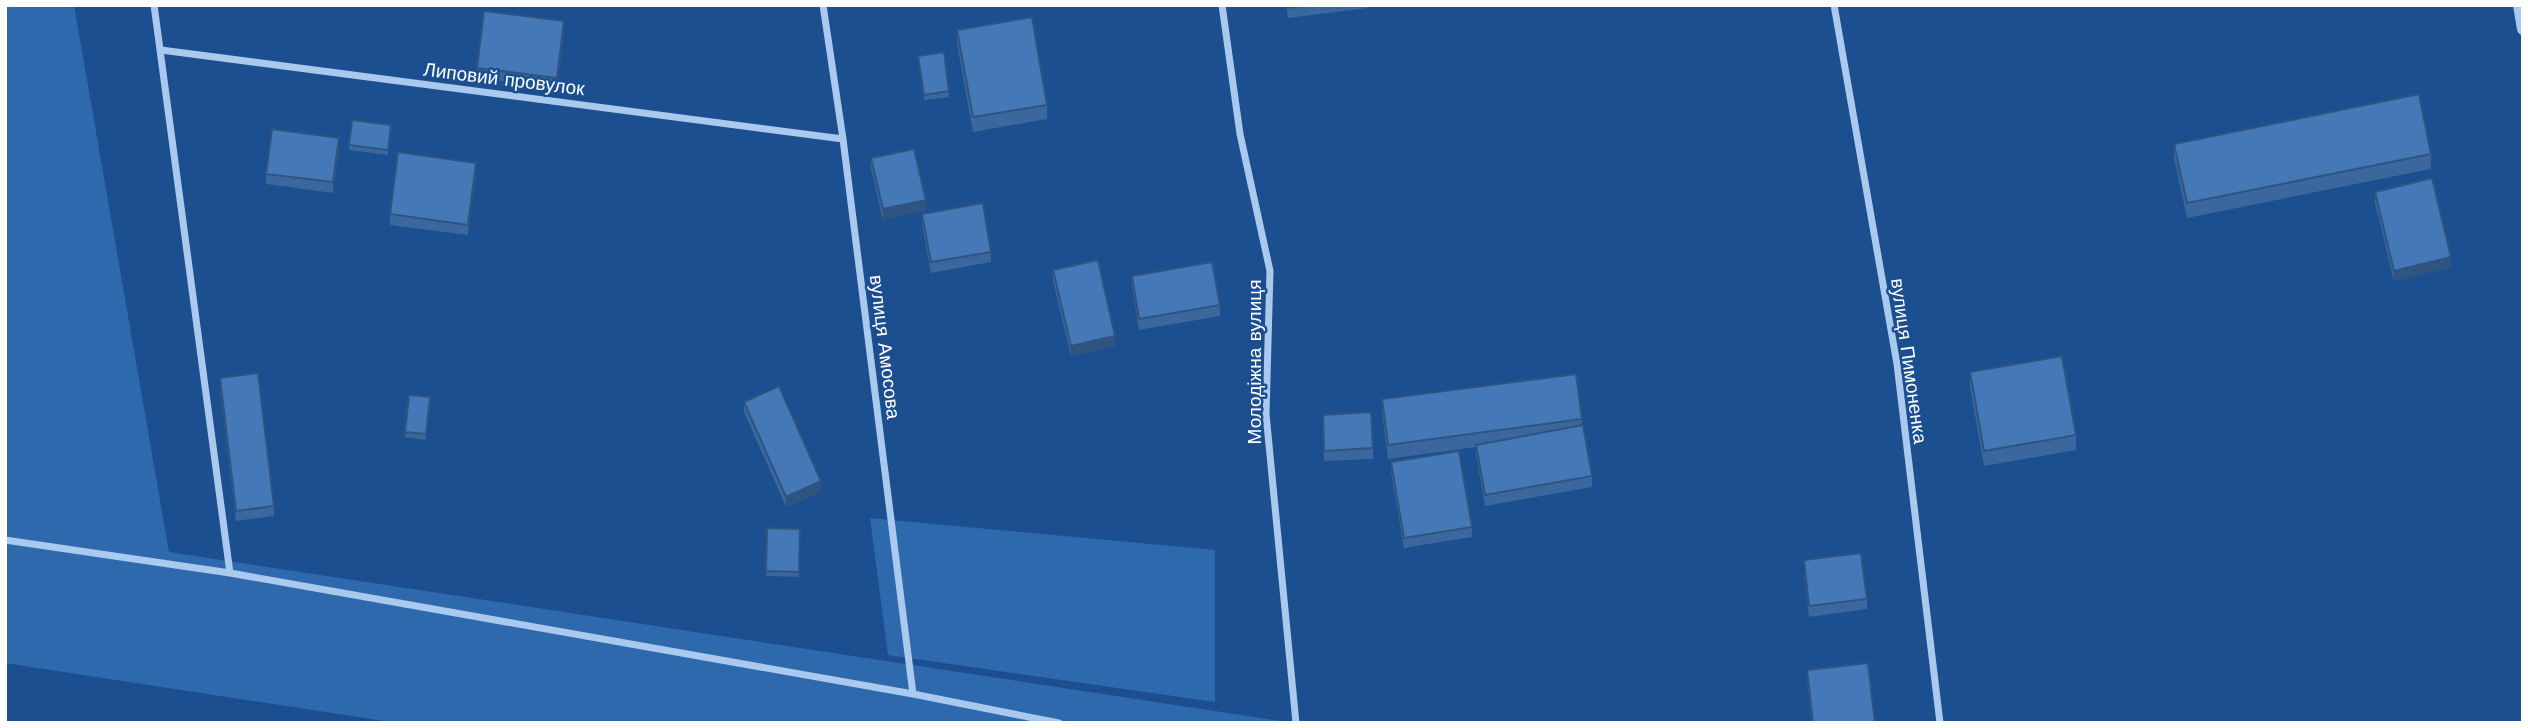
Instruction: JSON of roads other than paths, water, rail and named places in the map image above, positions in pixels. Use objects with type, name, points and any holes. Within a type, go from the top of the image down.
[{"type":"street","points":[[154,5],[230,573]]},
{"type":"street","name":"вулиця Амосова","points":[[823,5],[843,139],[913,694]]},
{"type":"street","name":"Молодіжна вулиця","points":[[1222,5],[1240,134],[1270,271],[1266,414],[1296,723]]},
{"type":"street","name":"вулиця Пимоненка","points":[[1834,5],[1896,364],[1940,723]]},
{"type":"street","points":[[2519,5],[2523,29]]},
{"type":"street","name":"Липовий провулок","points":[[161,50],[843,139]]},
{"type":"street","points":[[5,540],[230,573],[913,694],[1059,723]]}]
